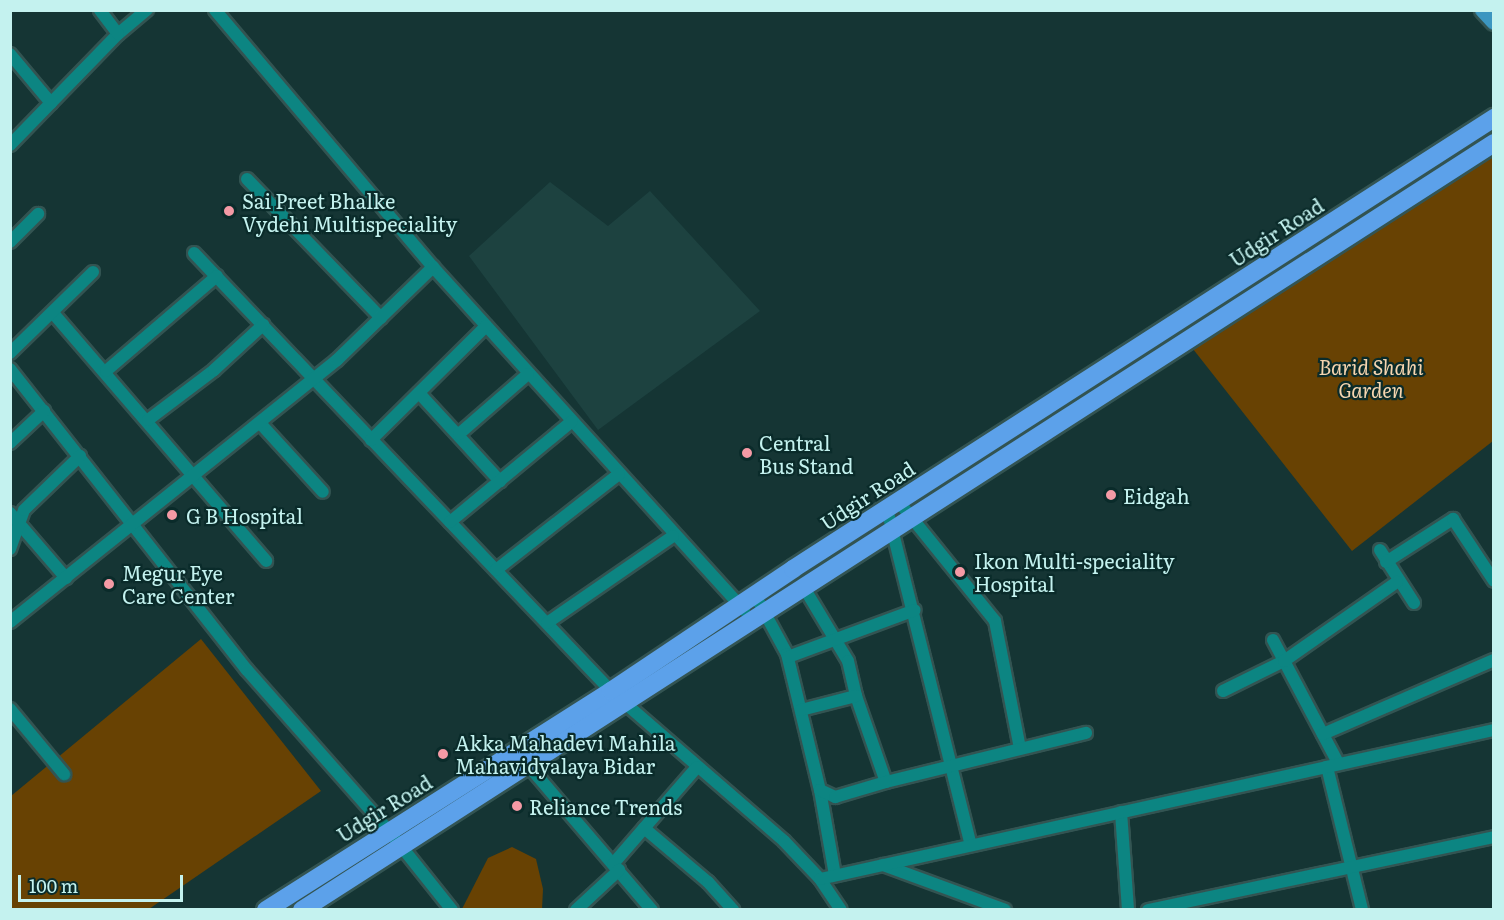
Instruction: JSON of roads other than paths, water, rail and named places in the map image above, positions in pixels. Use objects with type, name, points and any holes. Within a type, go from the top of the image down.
[{"type":"highway","name":"Udgir Road","points":[[266,909],[389,831],[618,697],[753,608],[893,505],[1494,118]]},
{"type":"highway","name":"Udgir Road","points":[[753,608],[803,586],[1494,143]]},
{"type":"highway","name":"Udgir Road","points":[[302,909],[528,765],[618,697]]},
{"type":"main road","points":[[1483,10],[1494,22]]},
{"type":"street","points":[[100,10],[117,34]]},
{"type":"street","points":[[10,145],[117,34],[147,10]]},
{"type":"street","points":[[215,10],[433,267],[673,536],[753,608],[788,657],[820,790],[835,875]]},
{"type":"street","points":[[10,54],[51,103]]},
{"type":"street","points":[[247,179],[381,318]]},
{"type":"street","points":[[10,242],[38,214]]},
{"type":"street","points":[[194,253],[618,697],[784,841],[820,879],[841,909]]},
{"type":"street","points":[[10,622],[133,521],[195,475],[313,379],[381,318],[433,267]]},
{"type":"street","points":[[10,353],[93,272]]},
{"type":"street","points":[[106,370],[217,276]]},
{"type":"street","points":[[53,313],[106,370],[266,561]]},
{"type":"street","points":[[148,420],[214,370],[263,325]]},
{"type":"street","points":[[372,440],[486,326]]},
{"type":"street","points":[[10,369],[133,521],[247,670],[389,831],[452,909]]},
{"type":"street","points":[[459,434],[528,374]]},
{"type":"street","points":[[419,393],[500,481]]},
{"type":"street","points":[[10,443],[44,411]]},
{"type":"street","points":[[450,522],[572,421]]},
{"type":"street","points":[[260,423],[323,492]]},
{"type":"street","points":[[10,549],[24,510],[80,456]]},
{"type":"street","points":[[496,570],[619,474]]},
{"type":"street","points":[[893,505],[910,516],[995,621],[1020,749]]},
{"type":"street","points":[[893,505],[892,528],[915,610],[972,845]]},
{"type":"street","points":[[10,513],[66,578]]},
{"type":"street","points":[[1386,562],[1453,519],[1494,581]]},
{"type":"street","points":[[547,623],[673,536]]},
{"type":"street","points":[[1380,550],[1397,582],[1414,603]]},
{"type":"street","points":[[1223,691],[1284,661],[1397,582]]},
{"type":"street","points":[[803,586],[848,661],[856,696],[886,782]]},
{"type":"street","points":[[788,657],[833,638],[915,610]]},
{"type":"street","points":[[1273,640],[1323,734],[1333,765],[1362,909]]},
{"type":"street","points":[[1323,734],[1494,660]]},
{"type":"street","points":[[801,710],[856,696]]},
{"type":"street","points":[[10,709],[64,774]]},
{"type":"street","points":[[820,879],[1494,730]]},
{"type":"street","points":[[820,790],[836,797],[886,782],[1086,733]]},
{"type":"street","points":[[528,765],[652,909]]},
{"type":"street","points":[[576,909],[616,867],[644,828],[697,767]]},
{"type":"street","points":[[1121,812],[1128,909]]},
{"type":"street","points":[[644,828],[708,882],[731,909]]},
{"type":"street","points":[[1148,909],[1494,837]]},
{"type":"street","points":[[883,865],[1005,909]]},
{"type":"place","name":"Sai Preet Bhalke Vydehi Multispeciality","points":[[229,211]]},
{"type":"place","name":"Central Bus Stand","points":[[747,453]]},
{"type":"place","name":"Eidgah","points":[[1111,495]]},
{"type":"place","name":"G B Hospital","points":[[172,515]]},
{"type":"place","name":"Ikon Multi-speciality Hospital","points":[[960,572]]},
{"type":"place","name":"Megur Eye Care Center","points":[[109,584]]},
{"type":"place","name":"Akka Mahadevi Mahila Mahavidyalaya Bidar","points":[[443,754]]},
{"type":"place","name":"Reliance Trends","points":[[517,806]]},
{"type":"park label","name":"Barid Shahi Garden","points":[[1371,378]]}]
